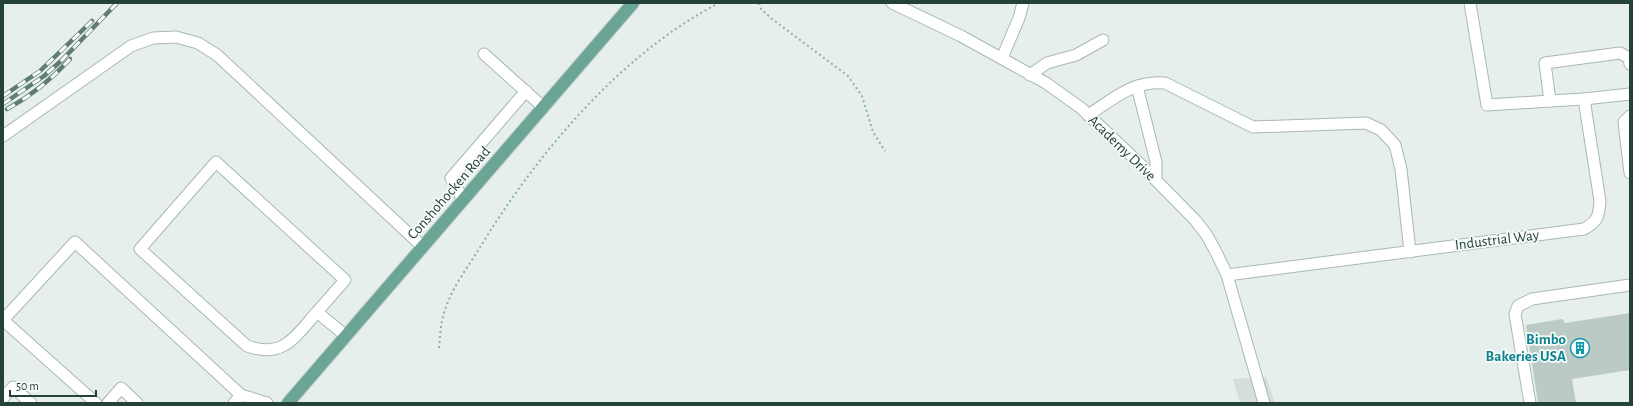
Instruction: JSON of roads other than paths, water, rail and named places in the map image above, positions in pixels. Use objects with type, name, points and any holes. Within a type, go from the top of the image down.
[{"type":"main road","name":"Conshohocken Road","points":[[288,403],[633,3]]},
{"type":"street","name":"Academy Drive","points":[[892,3],[962,36],[1046,83],[1088,115],[1156,180],[1195,220],[1216,250],[1227,275],[1264,403]]},
{"type":"street","points":[[1002,58],[1019,18],[1023,3]]},
{"type":"street","points":[[1470,3],[1487,105],[1584,99],[1630,94]]},
{"type":"street","points":[[3,136],[131,46],[153,38],[176,37],[198,43],[217,55],[422,247]]},
{"type":"street","points":[[1030,75],[1047,63],[1076,55],[1103,40]]},
{"type":"street","points":[[1550,101],[1545,63],[1620,53],[1629,58],[1630,64]]},
{"type":"street","points":[[484,54],[543,107]]},
{"type":"street","points":[[1088,115],[1128,89],[1153,82],[1165,83],[1253,127],[1366,123],[1381,130],[1395,145],[1401,169],[1410,252]]},
{"type":"street","points":[[1137,86],[1156,162],[1156,180]]},
{"type":"street","points":[[463,200],[451,178],[526,91]]},
{"type":"street","name":"Industrial Way","points":[[1227,275],[1584,229],[1593,223],[1599,214],[1600,201],[1584,99]]},
{"type":"street","points":[[1630,116],[1624,122],[1630,174]]},
{"type":"street","points":[[216,162],[345,280],[317,312],[293,339],[283,346],[272,350],[259,350],[247,346],[140,249],[216,162]]},
{"type":"street","points":[[96,403],[3,320],[75,242],[238,399],[267,403]]},
{"type":"street","points":[[1530,403],[1515,314],[1518,306],[1532,299],[1630,285]]},
{"type":"street","points":[[317,312],[346,336]]},
{"type":"street","points":[[3,398],[13,387],[32,403]]},
{"type":"street","points":[[108,403],[121,388],[137,403]]},
{"type":"railway","points":[[3,104],[44,76],[62,60],[117,3]]},
{"type":"railway","points":[[3,96],[40,71],[92,21]]},
{"type":"railway","points":[[7,109],[40,87],[56,74],[70,59]]},
{"type":"place","name":"Bimbo Bakeries USA","points":[[1580,348]]}]
